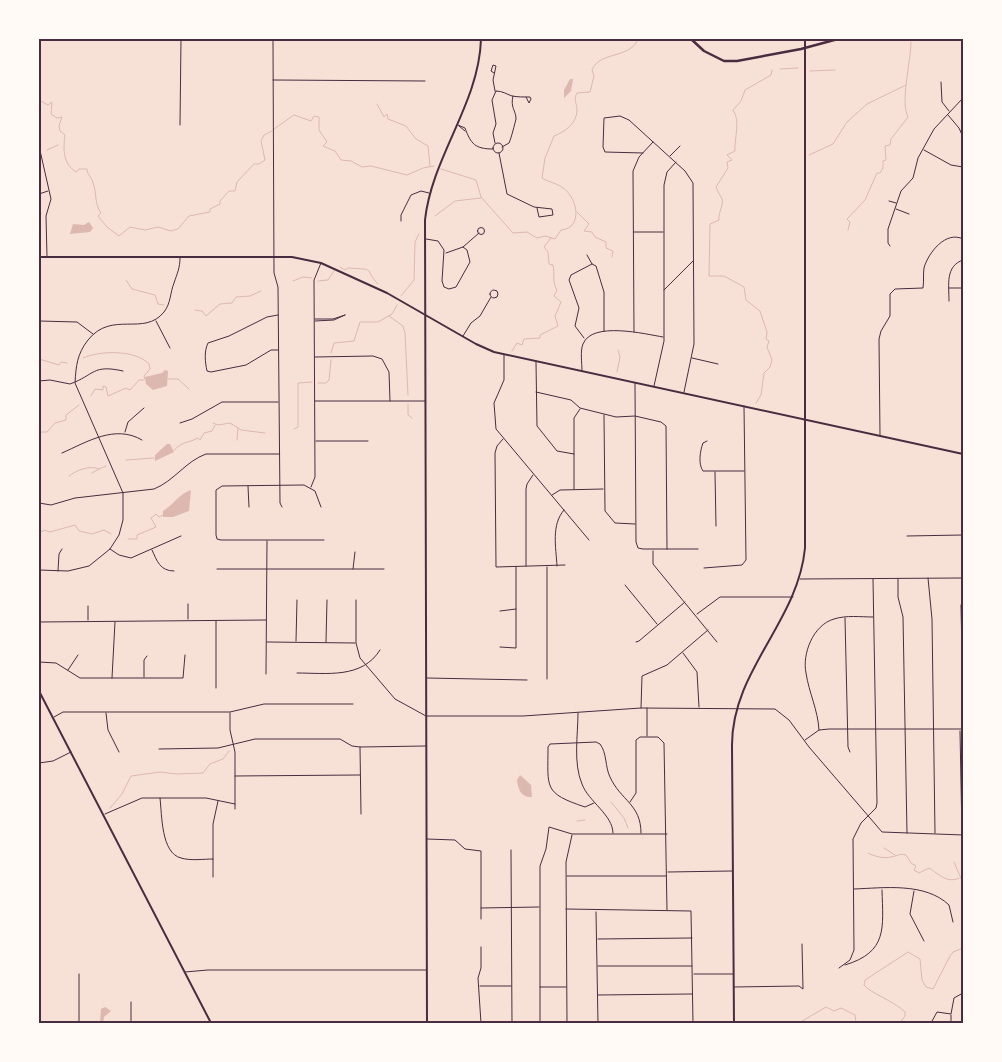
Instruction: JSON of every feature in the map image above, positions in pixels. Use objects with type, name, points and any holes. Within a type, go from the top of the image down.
[{"type":"main road","points":[[427,1023],[425,220],[436,172],[477,74],[481,39]]},
{"type":"main road","points":[[691,39],[704,51],[724,60],[737,60],[805,48],[836,39]]},
{"type":"main road","points":[[734,1023],[732,738],[736,708],[746,682],[794,597],[800,579],[805,548],[805,39]]},
{"type":"main road","points":[[39,257],[299,258],[321,263],[387,293],[482,347],[504,354],[963,454]]},
{"type":"main road","points":[[39,691],[211,1023]]},
{"type":"street","points":[[180,125],[181,39]]},
{"type":"street","points":[[273,39],[272,80],[275,257],[278,315],[279,485],[282,507]]},
{"type":"street","points":[[494,73],[493,86],[496,91]]},
{"type":"street","points":[[272,80],[425,81]]},
{"type":"street","points":[[941,82],[942,102],[950,112]]},
{"type":"street","points":[[493,149],[495,144],[493,133],[496,124],[492,100],[496,91]]},
{"type":"street","points":[[496,91],[502,91],[513,96],[526,97]]},
{"type":"street","points":[[513,96],[511,106],[515,122],[509,143],[502,147],[499,153],[507,194],[513,199],[538,208],[552,209],[553,215],[538,217],[538,208]]},
{"type":"street","points":[[890,246],[888,229],[904,185],[912,178],[934,129],[963,98]]},
{"type":"street","points":[[947,115],[959,128],[963,137]]},
{"type":"street","points":[[643,153],[605,152],[603,147],[604,118],[625,117],[676,162],[690,177],[694,186],[694,344],[684,393]]},
{"type":"street","points":[[457,124],[464,128],[468,139],[475,146],[493,149],[499,153]]},
{"type":"street","points":[[634,332],[634,171],[643,153],[653,142]]},
{"type":"street","points":[[495,144],[500,144],[502,147]]},
{"type":"street","points":[[39,146],[51,204],[46,216],[47,257]]},
{"type":"street","points":[[670,157],[680,146]]},
{"type":"street","points":[[923,150],[951,165],[963,167]]},
{"type":"street","points":[[654,386],[664,337],[664,184],[667,172],[676,162]]},
{"type":"street","points":[[39,194],[49,190]]},
{"type":"street","points":[[401,220],[401,214],[411,195],[421,191],[430,193]]},
{"type":"street","points":[[889,201],[896,203]]},
{"type":"street","points":[[895,209],[909,214]]},
{"type":"street","points":[[633,232],[664,232]]},
{"type":"street","points":[[445,254],[463,247],[479,233]]},
{"type":"street","points":[[880,436],[879,339],[881,331],[890,316],[890,294],[895,288],[923,288],[924,270],[930,254],[946,240],[958,237],[963,239]]},
{"type":"street","points":[[426,239],[438,241],[445,254],[442,281],[444,287],[450,289],[456,286],[470,262],[468,250],[463,247]]},
{"type":"street","points":[[587,255],[592,264],[596,266],[604,292],[602,323],[604,332]]},
{"type":"street","points":[[39,570],[58,571],[88,566],[110,549],[119,535],[123,520],[123,493],[75,383],[76,363],[82,348],[93,334],[107,325],[142,324],[155,320],[164,312],[170,301],[173,285],[180,269],[180,257]]},
{"type":"street","points":[[663,290],[694,260]]},
{"type":"street","points":[[949,301],[951,270],[957,263],[963,260]]},
{"type":"street","points":[[311,487],[315,477],[314,280],[321,263]]},
{"type":"street","points":[[586,339],[575,326],[579,308],[569,280],[571,275],[592,264]]},
{"type":"street","points":[[949,288],[963,288]]},
{"type":"street","points":[[463,336],[471,322],[480,316],[491,297]]},
{"type":"street","points":[[278,315],[267,317],[229,336],[208,343],[206,352],[208,371],[240,367],[271,350],[278,350]]},
{"type":"street","points":[[345,315],[334,320],[314,320],[333,319],[345,315]]},
{"type":"street","points":[[155,320],[170,348]]},
{"type":"street","points":[[39,321],[77,322],[93,334]]},
{"type":"street","points":[[582,371],[582,348],[586,339],[604,332],[616,330],[664,337]]},
{"type":"street","points":[[504,354],[504,380],[494,402],[496,430],[589,540]]},
{"type":"street","points":[[314,357],[373,356],[382,359],[390,372],[390,401]]},
{"type":"street","points":[[691,358],[718,364]]},
{"type":"street","points":[[536,361],[537,422],[540,431],[557,451],[574,454]]},
{"type":"street","points":[[39,381],[50,380],[64,385],[75,383],[96,369],[110,368],[123,371]]},
{"type":"street","points":[[635,383],[635,524],[638,548],[698,549]]},
{"type":"street","points":[[536,392],[571,400],[580,408],[616,417],[635,416],[660,422],[666,426],[667,549]]},
{"type":"street","points":[[315,401],[426,401]]},
{"type":"street","points":[[180,423],[192,419],[222,402],[279,402]]},
{"type":"street","points":[[704,568],[742,565],[746,560],[744,406]]},
{"type":"street","points":[[125,432],[128,422],[144,408]]},
{"type":"street","points":[[574,489],[574,418],[580,408]]},
{"type":"street","points":[[604,414],[605,511],[618,524],[635,524]]},
{"type":"street","points":[[62,453],[110,433],[125,432],[142,440]]},
{"type":"street","points":[[503,439],[497,446],[495,454],[496,567],[565,565]]},
{"type":"street","points":[[315,441],[368,441]]},
{"type":"street","points":[[707,441],[703,443],[700,449],[700,466],[703,471],[745,471]]},
{"type":"street","points":[[39,503],[51,505],[75,498],[154,489],[163,486],[195,458],[206,454],[279,454]]},
{"type":"street","points":[[715,471],[716,526]]},
{"type":"street","points":[[526,567],[526,489],[527,484],[534,475]]},
{"type":"street","points":[[321,507],[318,496],[311,487],[279,485],[218,487],[216,490],[216,535],[218,539],[267,541],[324,540]]},
{"type":"street","points":[[248,486],[249,507]]},
{"type":"street","points":[[551,496],[560,490],[604,489]]},
{"type":"street","points":[[556,566],[556,527],[559,517],[564,510]]},
{"type":"street","points":[[907,536],[963,535]]},
{"type":"street","points":[[110,549],[126,558],[181,536]]},
{"type":"street","points":[[266,674],[267,541]]},
{"type":"street","points":[[58,571],[59,554],[62,549]]},
{"type":"street","points":[[152,549],[160,566],[166,571],[174,572]]},
{"type":"street","points":[[652,549],[653,564],[697,615],[717,642]]},
{"type":"street","points":[[353,570],[355,552]]},
{"type":"street","points":[[547,566],[547,679]]},
{"type":"street","points":[[500,647],[516,648],[516,567]]},
{"type":"street","points":[[216,570],[353,570],[384,568]]},
{"type":"street","points":[[928,578],[932,619],[935,833]]},
{"type":"street","points":[[800,579],[963,578]]},
{"type":"street","points":[[844,966],[851,958],[854,945],[853,840],[861,823],[876,808],[877,803],[872,579]]},
{"type":"street","points":[[898,579],[898,597],[903,617],[906,833]]},
{"type":"street","points":[[625,585],[658,625]]},
{"type":"street","points":[[697,615],[720,597],[794,597]]},
{"type":"street","points":[[296,642],[297,600]]},
{"type":"street","points":[[326,642],[327,600]]},
{"type":"street","points":[[356,600],[357,650],[366,665],[395,699],[426,716],[523,716],[641,708],[775,709],[789,720],[804,741],[882,832],[963,835],[960,729]]},
{"type":"street","points":[[636,642],[685,602]]},
{"type":"street","points":[[188,604],[188,620]]},
{"type":"street","points":[[961,605],[963,704]]},
{"type":"street","points":[[88,606],[88,621]]},
{"type":"street","points":[[500,611],[516,609]]},
{"type":"street","points":[[820,730],[817,711],[806,674],[806,656],[811,641],[820,628],[835,618],[874,617]]},
{"type":"street","points":[[845,618],[850,752]]},
{"type":"street","points":[[216,620],[216,688]]},
{"type":"street","points":[[39,622],[266,620]]},
{"type":"street","points":[[112,678],[115,621]]},
{"type":"street","points":[[641,708],[642,676],[662,669],[708,629]]},
{"type":"street","points":[[266,642],[356,642]]},
{"type":"street","points":[[298,674],[352,673],[366,665],[380,650]]},
{"type":"street","points":[[682,652],[697,672],[699,708]]},
{"type":"street","points":[[68,670],[78,655]]},
{"type":"street","points":[[39,662],[56,663],[80,678],[183,678],[185,655]]},
{"type":"street","points":[[144,678],[144,660],[147,656]]},
{"type":"street","points":[[427,678],[527,680]]},
{"type":"street","points":[[52,718],[63,712],[230,712],[264,704],[353,704]]},
{"type":"street","points":[[419,712],[426,708]]},
{"type":"street","points":[[647,708],[647,737]]},
{"type":"street","points":[[106,712],[108,730],[120,752]]},
{"type":"street","points":[[230,712],[230,730],[234,744],[234,809]]},
{"type":"street","points":[[578,712],[579,776],[586,793],[611,824],[613,834]]},
{"type":"street","points":[[804,741],[820,730],[963,729]]},
{"type":"street","points":[[630,802],[636,792],[635,744],[640,738],[658,737],[664,744],[667,910]]},
{"type":"street","points":[[159,749],[218,748],[255,740],[340,739],[352,746],[426,746]]},
{"type":"street","points":[[594,803],[585,807],[554,795],[548,784],[548,747],[550,744],[578,742],[600,744],[610,777],[618,790],[639,815],[641,834]]},
{"type":"street","points":[[360,746],[361,814]]},
{"type":"street","points":[[39,763],[53,761],[71,752]]},
{"type":"street","points":[[235,776],[360,775]]},
{"type":"street","points":[[160,798],[166,841],[170,850],[182,859],[213,859]]},
{"type":"street","points":[[103,816],[134,800],[206,798],[234,804]]},
{"type":"street","points":[[213,877],[213,824],[218,800]]},
{"type":"street","points":[[540,1023],[540,866],[546,849],[549,827],[572,834],[667,834]]},
{"type":"street","points":[[567,1023],[566,862],[571,849],[572,834]]},
{"type":"street","points":[[427,840],[455,840],[465,850],[481,851],[481,919]]},
{"type":"street","points":[[511,850],[512,1023]]},
{"type":"street","points":[[667,872],[733,871]]},
{"type":"street","points":[[566,876],[667,876]]},
{"type":"street","points":[[839,968],[868,956],[880,940],[883,926],[882,888]]},
{"type":"street","points":[[853,889],[914,890],[946,902],[950,907],[953,922]]},
{"type":"street","points":[[914,890],[910,914],[924,941]]},
{"type":"street","points":[[481,908],[540,907]]},
{"type":"street","points":[[566,909],[691,911],[693,1023]]},
{"type":"street","points":[[596,910],[598,1023]]},
{"type":"street","points":[[597,939],[692,938]]},
{"type":"street","points":[[734,987],[798,986],[803,989],[802,944]]},
{"type":"street","points":[[481,947],[478,986],[481,1023]]},
{"type":"street","points":[[851,958],[854,963]]},
{"type":"street","points":[[597,966],[693,966]]},
{"type":"street","points":[[184,972],[190,970],[427,970]]},
{"type":"street","points":[[79,974],[79,1023]]},
{"type":"street","points":[[693,974],[734,974]]},
{"type":"street","points":[[478,986],[511,986]]},
{"type":"street","points":[[540,987],[566,987]]},
{"type":"street","points":[[39,993],[39,998]]},
{"type":"street","points":[[951,1023],[954,998],[963,993]]},
{"type":"street","points":[[597,995],[693,994]]},
{"type":"street","points":[[131,1002],[131,1023]]},
{"type":"street","points":[[931,1023],[938,1012],[951,1014]]},
{"type":"shaded area","points":[[570,79],[573,79],[571,91],[564,98],[564,90]]},
{"type":"shaded area","points":[[89,222],[93,228],[90,232],[70,234],[73,224],[84,225]]},
{"type":"shaded area","points":[[165,370],[168,371],[167,386],[153,390],[146,384],[145,377],[162,373]]},
{"type":"shaded area","points":[[167,444],[170,444],[174,452],[155,461],[155,455]]},
{"type":"shaded area","points":[[191,490],[189,511],[173,517],[163,517],[163,511],[183,494]]},
{"type":"shaded area","points":[[520,775],[531,785],[532,797],[525,796],[519,790],[517,780]]},
{"type":"shaded area","points":[[105,1007],[111,1011],[104,1017],[103,1023],[100,1023],[101,1009]]},
{"type":"waterway","points":[[441,169],[476,180],[481,197],[513,233],[527,232],[537,238],[545,236],[555,239],[561,230],[573,224],[576,212],[575,205],[568,192],[561,186],[542,178],[545,158],[554,136],[566,130],[575,119],[577,110],[576,95],[577,93],[590,92],[594,76],[592,70],[596,64],[608,57],[629,50],[638,39]]},
{"type":"waterway","points":[[848,230],[850,222],[847,219],[865,200],[877,173],[880,173],[883,168],[883,161],[886,160],[885,146],[890,145],[891,139],[908,117],[905,92],[911,42]]},
{"type":"waterway","points":[[780,69],[798,68]]},
{"type":"waterway","points":[[756,403],[761,395],[764,373],[770,367],[772,360],[767,347],[769,341],[766,339],[767,332],[760,311],[746,300],[744,287],[724,276],[709,276],[710,224],[719,220],[722,199],[716,187],[728,168],[727,162],[732,160],[727,155],[735,151],[737,119],[733,110],[741,101],[745,90],[771,75],[772,70]]},
{"type":"waterway","points":[[810,71],[835,70]]},
{"type":"waterway","points":[[809,155],[833,144],[847,122],[867,104],[906,85]]},
{"type":"waterway","points":[[39,100],[48,105],[52,102],[51,114],[57,118],[62,117],[59,126],[60,131],[65,135],[64,151],[66,160],[76,172],[79,169],[87,169],[94,187],[97,206],[101,213],[98,216],[107,227],[119,236],[130,227],[145,230],[158,227],[171,231],[178,229],[189,216],[210,212],[210,209],[220,204],[220,201],[229,191],[235,191],[237,182],[254,164],[259,164],[265,160],[261,141],[264,135],[272,131]]},
{"type":"waterway","points":[[377,104],[384,117],[387,114],[388,119],[406,126],[416,139],[428,146],[430,166]]},
{"type":"waterway","points":[[274,129],[294,115],[311,121],[314,116],[319,117],[319,130],[327,142],[323,146],[335,151],[341,160],[351,161],[362,167],[371,166],[407,175],[423,168],[434,166]]},
{"type":"waterway","points":[[47,150],[58,145]]},
{"type":"waterway","points":[[435,216],[455,201],[481,198]]},
{"type":"waterway","points":[[577,212],[589,224],[584,231],[592,232],[595,237],[606,242],[606,248],[613,251],[612,257]]},
{"type":"waterway","points":[[401,296],[414,280],[415,242],[419,234]]},
{"type":"waterway","points":[[512,351],[517,343],[522,345],[524,339],[540,338],[540,335],[558,326],[555,316],[561,302],[554,296],[557,290],[553,265],[549,264],[548,252],[544,247],[551,238]]},
{"type":"waterway","points":[[340,267],[345,270],[348,268],[366,269],[378,284]]},
{"type":"waterway","points":[[318,281],[328,280],[334,271]]},
{"type":"waterway","points":[[293,281],[303,277],[312,278]]},
{"type":"waterway","points":[[126,280],[132,289],[155,295],[158,304],[164,305]]},
{"type":"waterway","points":[[195,310],[202,311],[206,316],[220,304],[232,303],[236,297],[250,296],[261,291]]},
{"type":"waterway","points":[[331,353],[334,343],[354,341],[360,322],[378,322],[392,314],[397,305]]},
{"type":"waterway","points":[[389,316],[403,326],[405,333],[408,395]]},
{"type":"waterway","points":[[617,372],[620,357],[618,350]]},
{"type":"waterway","points":[[83,358],[90,355],[108,353],[136,356],[149,364],[150,369],[144,376],[145,379]]},
{"type":"waterway","points":[[39,359],[59,365],[61,362],[67,363]]},
{"type":"waterway","points":[[318,383],[326,383],[329,380],[331,360]]},
{"type":"waterway","points":[[168,379],[178,379],[189,389]]},
{"type":"waterway","points":[[91,396],[95,389],[103,390],[103,386],[106,387],[108,396],[126,388],[130,390],[139,380],[144,380]]},
{"type":"waterway","points":[[294,429],[298,427],[298,383],[312,382]]},
{"type":"waterway","points":[[408,404],[408,415],[412,418]]},
{"type":"waterway","points":[[39,432],[47,432],[55,423],[66,420],[66,415],[79,405]]},
{"type":"waterway","points":[[213,423],[218,425],[230,423],[241,430],[265,433]]},
{"type":"waterway","points":[[174,450],[183,443],[198,438],[200,440],[204,433],[212,431],[215,425]]},
{"type":"waterway","points":[[237,440],[238,428]]},
{"type":"waterway","points":[[126,460],[154,458]]},
{"type":"waterway","points":[[69,476],[84,469],[99,469],[106,466]]},
{"type":"waterway","points":[[92,473],[99,469]]},
{"type":"waterway","points":[[128,539],[137,539],[137,535],[156,527],[151,518],[156,514],[159,517],[163,515]]},
{"type":"waterway","points":[[39,528],[42,532],[44,530],[50,532],[75,525],[79,531],[92,534],[104,530],[111,534]]},
{"type":"waterway","points":[[110,808],[122,794],[131,776],[160,772],[176,774],[203,773],[210,764],[223,759],[229,751]]},
{"type":"waterway","points":[[611,802],[624,818],[628,828]]},
{"type":"waterway","points":[[577,821],[585,820]]},
{"type":"waterway","points":[[884,848],[895,855]]},
{"type":"waterway","points":[[868,853],[885,858],[900,854],[906,855],[911,863],[916,866],[914,870],[919,873],[929,868],[947,879],[955,880],[959,878]]},
{"type":"waterway","points":[[954,862],[963,883]]},
{"type":"waterway","points":[[900,1023],[905,1016],[905,1012],[867,988],[864,985],[865,980],[908,952],[920,959],[922,980],[926,987],[933,989],[950,956],[953,952],[963,948]]},
{"type":"waterway","points":[[799,1023],[826,1007],[834,1011],[841,1008],[855,1015],[856,1023]]}]
